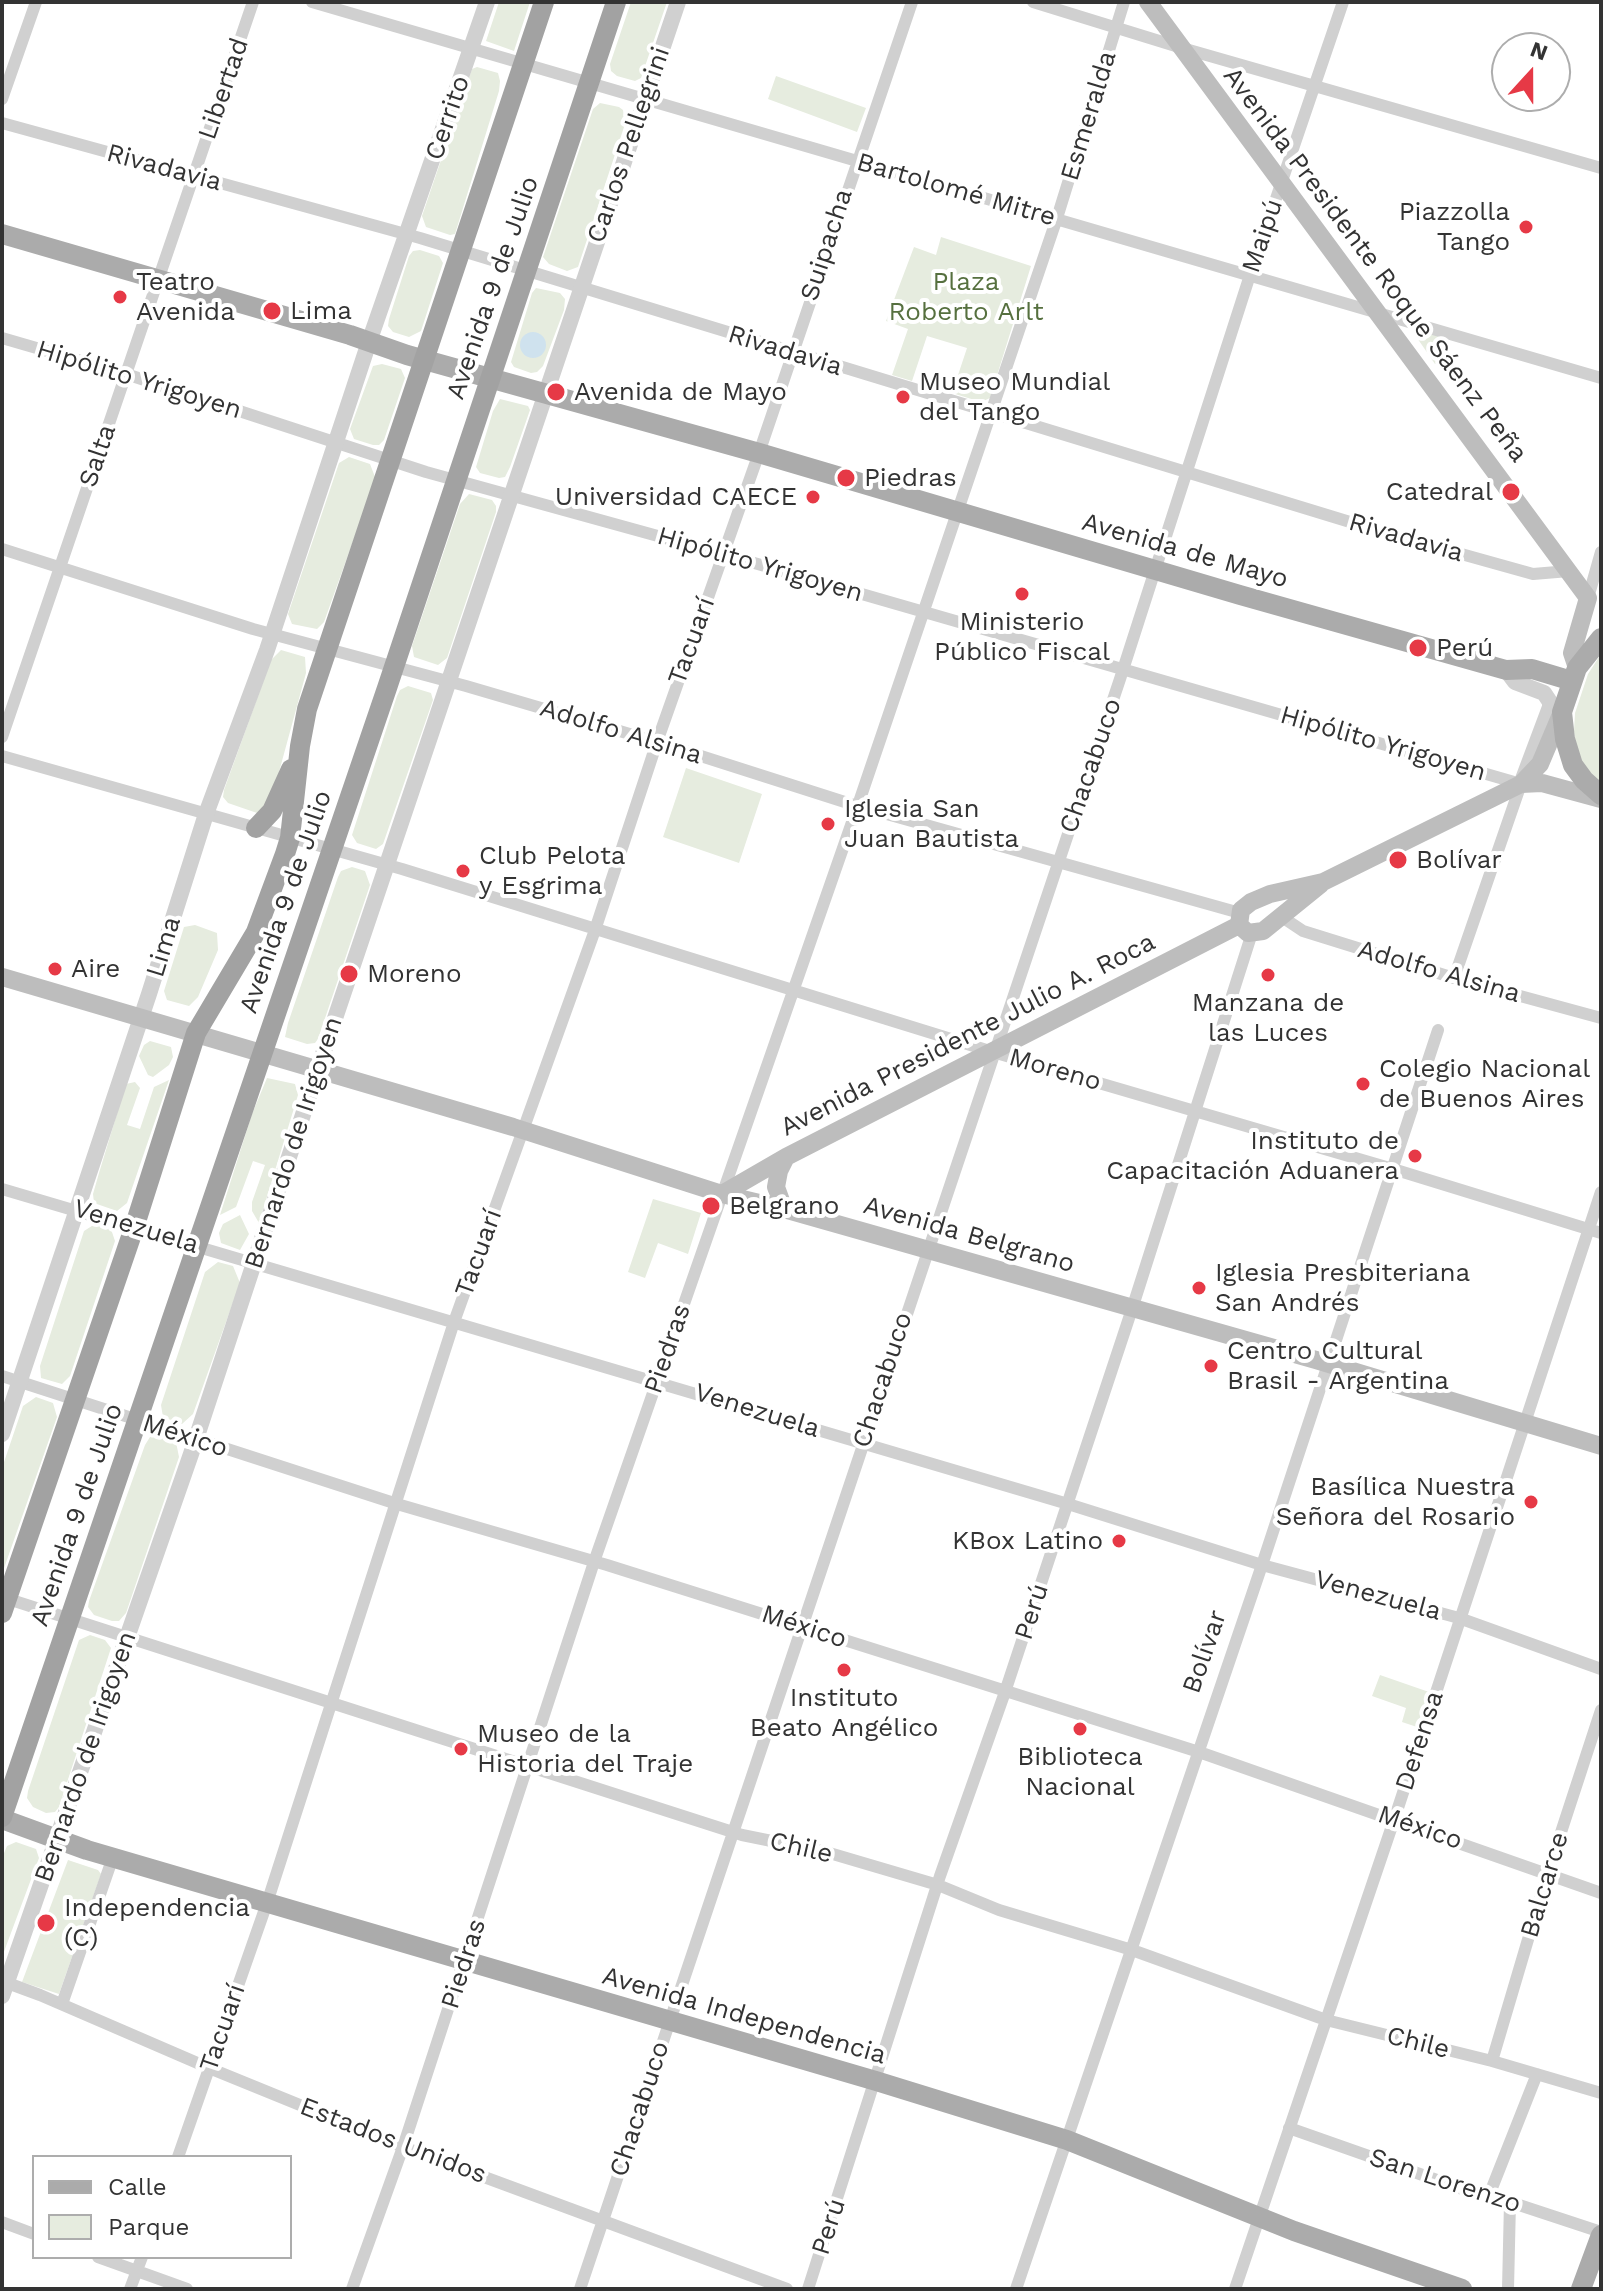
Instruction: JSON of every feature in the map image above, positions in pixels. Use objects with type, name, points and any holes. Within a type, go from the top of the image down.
[{"type":"highway","name":"Avenida 9 de Julio","points":[[4,1603],[134,1228],[196,1033],[256,932],[290,838],[307,709],[544,2]]},
{"type":"highway","name":"Avenida 9 de Julio","points":[[2,1818],[616,2]]},
{"type":"highway","points":[[256,828],[272,811],[300,746]]},
{"type":"main road","name":"Avenida Presidente Roque Sáenz Peña","points":[[1148,2],[1594,601]]},
{"type":"main road","name":"Avenida de Mayo","points":[[2,234],[490,379],[759,453],[1506,670],[1532,669],[1575,674]]},
{"type":"main road","points":[[1575,674],[1572,653],[1594,601]]},
{"type":"main road","points":[[1521,784],[1540,764],[1575,674],[1601,638]]},
{"type":"main road","points":[[1562,712],[1565,739],[1573,765],[1601,797]]},
{"type":"main road","points":[[1521,784],[1542,783],[1601,797]]},
{"type":"main road","name":"Avenida Presidente Julio A. Roca","points":[[1243,924],[1247,904],[1270,894],[1323,882],[1521,784]]},
{"type":"main road","name":"Avenida Presidente Julio A. Roca","points":[[722,1194],[786,1157],[1243,924],[1263,931],[1323,882]]},
{"type":"main road","points":[[1270,894],[1281,901],[1282,917]]},
{"type":"main road","name":"Avenida Belgrano","points":[[2,977],[524,1130],[722,1194],[1329,1363],[1601,1446]]},
{"type":"main road","points":[[784,1209],[776,1187],[786,1157]]},
{"type":"main road","name":"Avenida Independencia","points":[[2,1818],[113,1857],[1067,2140],[1259,2218],[1462,2289]]},
{"type":"main road","points":[[1581,2289],[1601,2234]]},
{"type":"street","points":[[2,99],[36,2]]},
{"type":"street","name":"Libertad","points":[[195,176],[253,2]]},
{"type":"street","name":"Bartolomé Mitre","points":[[312,2],[1601,378]]},
{"type":"street","name":"Cerrito","points":[[408,234],[487,2]]},
{"type":"street","name":"Carlos Pellegrini","points":[[580,288],[678,2]]},
{"type":"street","name":"Suipacha","points":[[792,353],[912,2]]},
{"type":"street","points":[[1033,2],[1601,168]]},
{"type":"street","name":"Esmeralda","points":[[991,412],[1057,218],[1124,2]]},
{"type":"street","name":"Maipú","points":[[1186,471],[1343,2]]},
{"type":"street","name":"Rivadavia","points":[[2,123],[408,234],[1386,533],[1533,574],[1569,571]]},
{"type":"street","name":"Salta","points":[[2,737],[195,176]]},
{"type":"street","name":"Lima","points":[[2,1434],[206,814],[272,634],[408,234]]},
{"type":"street","name":"Bernardo de Irigoyen","points":[[3,1987],[58,1840],[196,1439],[580,288]]},
{"type":"street","name":"Hipólito Yrigoyen","points":[[2,338],[126,374],[456,481],[723,554],[1521,784]]},
{"type":"street","name":"Tacuarí","points":[[179,2155],[267,1903],[454,1322],[595,930],[792,353]]},
{"type":"street","name":"Piedras","points":[[352,2289],[465,1962],[594,1562],[858,805],[991,412]]},
{"type":"street","name":"Chacabuco","points":[[580,2289],[1058,863],[1186,471]]},
{"type":"street","name":"Adolfo Alsina","points":[[2,549],[272,634],[657,742],[1058,863],[1243,924]]},
{"type":"street","points":[[1594,601],[1601,552]]},
{"type":"street","points":[[1454,978],[1550,702],[1544,693],[1515,682],[1506,670]]},
{"type":"street","name":"Moreno","points":[[2,756],[388,866],[993,1052],[1595,1231]]},
{"type":"street","name":"Adolfo Alsina","points":[[1282,917],[1303,931],[1454,978],[1601,1018]]},
{"type":"street","name":"Perú","points":[[808,2289],[938,1885],[1068,1504],[1196,1111],[1243,924]]},
{"type":"street","name":"Bolívar","points":[[1016,2289],[1262,1565],[1438,1030]]},
{"type":"street","name":"Venezuela","points":[[2,1189],[657,1381],[1262,1565],[1459,1618],[1601,1669]]},
{"type":"street","name":"Defensa","points":[[1235,2289],[1525,1423],[1595,1231],[1601,1192]]},
{"type":"street","name":"México","points":[[2,1376],[397,1504],[801,1626],[1199,1752],[1601,1893]]},
{"type":"street","name":"Chile","points":[[4,1603],[127,1636],[732,1831],[826,1852],[938,1885],[999,1910],[1132,1950],[1326,2020],[1492,2061],[1601,2093]]},
{"type":"street","name":"Balcarce","points":[[1492,2061],[1548,1872],[1601,1710]]},
{"type":"street","points":[[62,2004],[113,1857]]},
{"type":"street","name":"Estados Unidos","points":[[3,1987],[62,2004],[403,2147],[787,2289]]},
{"type":"street","points":[[1488,2198],[1537,2074]]},
{"type":"street","name":"San Lorenzo","points":[[1289,2128],[1601,2234]]},
{"type":"street","points":[[1508,2289],[1510,2202]]},
{"type":"street","points":[[2,2222],[32,2233]]},
{"type":"street","points":[[104,2259],[187,2289]]},
{"type":"street","points":[[130,2289],[141,2259]]},
{"type":"green space","points":[[499,2],[530,2],[514,51],[486,41]]},
{"type":"green space","points":[[631,2],[667,2],[641,78],[635,81],[617,76],[611,71],[610,64]]},
{"type":"green space","points":[[477,67],[498,73],[499,91],[455,234],[450,235],[426,227],[422,216],[472,69]]},
{"type":"green space","points":[[776,76],[866,108],[857,132],[768,99]]},
{"type":"green space","points":[[600,103],[623,110],[625,124],[578,267],[567,271],[549,264],[543,257],[593,109]]},
{"type":"green space","name":"Plaza Roberto Arlt","points":[[941,237],[1031,266],[990,398],[981,402],[952,393],[967,348],[927,336],[912,381],[892,375],[908,329],[886,321],[914,247],[936,255]]},
{"type":"green space","points":[[413,251],[439,256],[443,263],[421,331],[409,337],[393,332],[388,326],[409,256]]},
{"type":"green space","points":[[536,288],[560,293],[565,299],[564,310],[543,366],[531,373],[514,367],[511,362]]},
{"type":"green space","points":[[1415,329],[1445,338],[1447,342],[1440,364],[1435,364],[1413,332]]},
{"type":"green space","points":[[382,364],[401,369],[405,378],[384,440],[379,445],[373,445],[354,439],[350,429],[373,366]]},
{"type":"green space","points":[[500,399],[528,406],[530,410],[510,467],[505,477],[499,478],[480,473],[476,467],[493,411]]},
{"type":"green space","points":[[349,457],[370,464],[375,477],[371,491],[324,622],[317,629],[292,624],[288,614],[339,463]]},
{"type":"green space","points":[[469,494],[492,500],[496,512],[447,658],[438,665],[414,657],[412,646],[460,504]]},
{"type":"green space","points":[[281,650],[305,657],[306,673],[273,794],[268,807],[257,813],[228,803],[223,797],[224,790],[271,660]]},
{"type":"green space","points":[[1601,654],[1601,785],[1584,766],[1576,749],[1574,731],[1575,713],[1588,674]]},
{"type":"green space","points":[[408,686],[431,693],[433,700],[383,844],[376,849],[357,843],[352,835],[397,696],[400,690]]},
{"type":"green space","points":[[686,768],[762,794],[739,863],[663,837]]},
{"type":"green space","points":[[352,867],[365,871],[370,885],[318,1039],[315,1043],[307,1044],[285,1037],[338,877],[341,871]]},
{"type":"green space","points":[[195,925],[217,933],[218,950],[198,997],[189,1006],[167,1000],[164,991],[184,927]]},
{"type":"green space","points":[[150,1041],[171,1047],[173,1057],[169,1065],[153,1077],[148,1075],[139,1056],[144,1045]]},
{"type":"green space","points":[[267,1078],[295,1084],[298,1095],[259,1223],[252,1211],[252,1202],[265,1165],[253,1161],[236,1207],[220,1215],[252,1114]]},
{"type":"green space","points":[[169,1080],[127,1203],[117,1211],[94,1203],[93,1194],[126,1084],[135,1082],[140,1088],[127,1125],[140,1129],[154,1087]]},
{"type":"green space","points":[[653,1199],[701,1213],[688,1254],[658,1243],[645,1278],[628,1272]]},
{"type":"green space","points":[[240,1215],[249,1234],[240,1250],[221,1243],[219,1233],[223,1224]]},
{"type":"green space","points":[[95,1224],[111,1229],[115,1241],[70,1376],[62,1384],[41,1378],[40,1366],[84,1231]]},
{"type":"green space","points":[[218,1262],[233,1266],[240,1283],[193,1414],[182,1424],[163,1417],[161,1405],[205,1272]]},
{"type":"green space","points":[[36,1397],[53,1403],[57,1417],[2,1574],[2,1468],[23,1406]]},
{"type":"green space","points":[[150,1437],[176,1442],[179,1457],[126,1613],[119,1621],[112,1621],[94,1615],[88,1607],[89,1601],[145,1445]]},
{"type":"green space","points":[[90,1635],[105,1640],[111,1648],[59,1807],[55,1812],[46,1813],[33,1807],[27,1798],[28,1791],[79,1640]]},
{"type":"green space","points":[[1380,1675],[1429,1692],[1417,1727],[1402,1722],[1406,1708],[1372,1696]]},
{"type":"green space","points":[[16,1842],[36,1849],[39,1858],[2,1957],[2,1858],[7,1846]]},
{"type":"green space","points":[[68,1860],[98,1870],[101,1874],[59,1994],[22,1982]]},
{"type":"water","points":[[533,332],[542,336],[546,345],[542,354],[533,358],[524,354],[520,345],[524,336]]},
{"type":"place","name":"Piazzolla Tango","points":[[1526,227]]},
{"type":"place","name":"Teatro Avenida","points":[[120,297]]},
{"type":"place","name":"Lima","points":[[272,311]]},
{"type":"place","name":"Avenida de Mayo","points":[[556,392]]},
{"type":"place","name":"Museo Mundial del Tango","points":[[903,397]]},
{"type":"place","name":"Piedras","points":[[846,478]]},
{"type":"place","name":"Catedral","points":[[1511,492]]},
{"type":"place","name":"Universidad CAECE","points":[[813,497]]},
{"type":"place","name":"Ministerio Público Fiscal","points":[[1022,594]]},
{"type":"place","name":"Perú","points":[[1418,648]]},
{"type":"place","name":"Iglesia San Juan Bautista","points":[[828,824]]},
{"type":"place","name":"Bolívar","points":[[1398,860]]},
{"type":"place","name":"Club Pelota y Esgrima","points":[[463,871]]},
{"type":"place","name":"Aire","points":[[55,969]]},
{"type":"place","name":"Moreno","points":[[349,974]]},
{"type":"place","name":"Manzana de las Luces","points":[[1268,975]]},
{"type":"place","name":"Colegio Nacional de Buenos Aires","points":[[1363,1084]]},
{"type":"place","name":"Instituto de Capacitación Aduanera","points":[[1415,1156]]},
{"type":"place","name":"Belgrano","points":[[711,1206]]},
{"type":"place","name":"Iglesia Presbiteriana San Andrés","points":[[1199,1288]]},
{"type":"place","name":"Centro Cultural Brasil - Argentina","points":[[1211,1366]]},
{"type":"place","name":"Basílica Nuestra Señora del Rosario","points":[[1531,1502]]},
{"type":"place","name":"KBox Latino","points":[[1119,1541]]},
{"type":"place","name":"Instituto Beato Angélico","points":[[844,1670]]},
{"type":"place","name":"Biblioteca Nacional","points":[[1080,1729]]},
{"type":"place","name":"Museo de la Historia del Traje","points":[[461,1749]]},
{"type":"place","name":"Independencia (C)","points":[[46,1923]]}]
